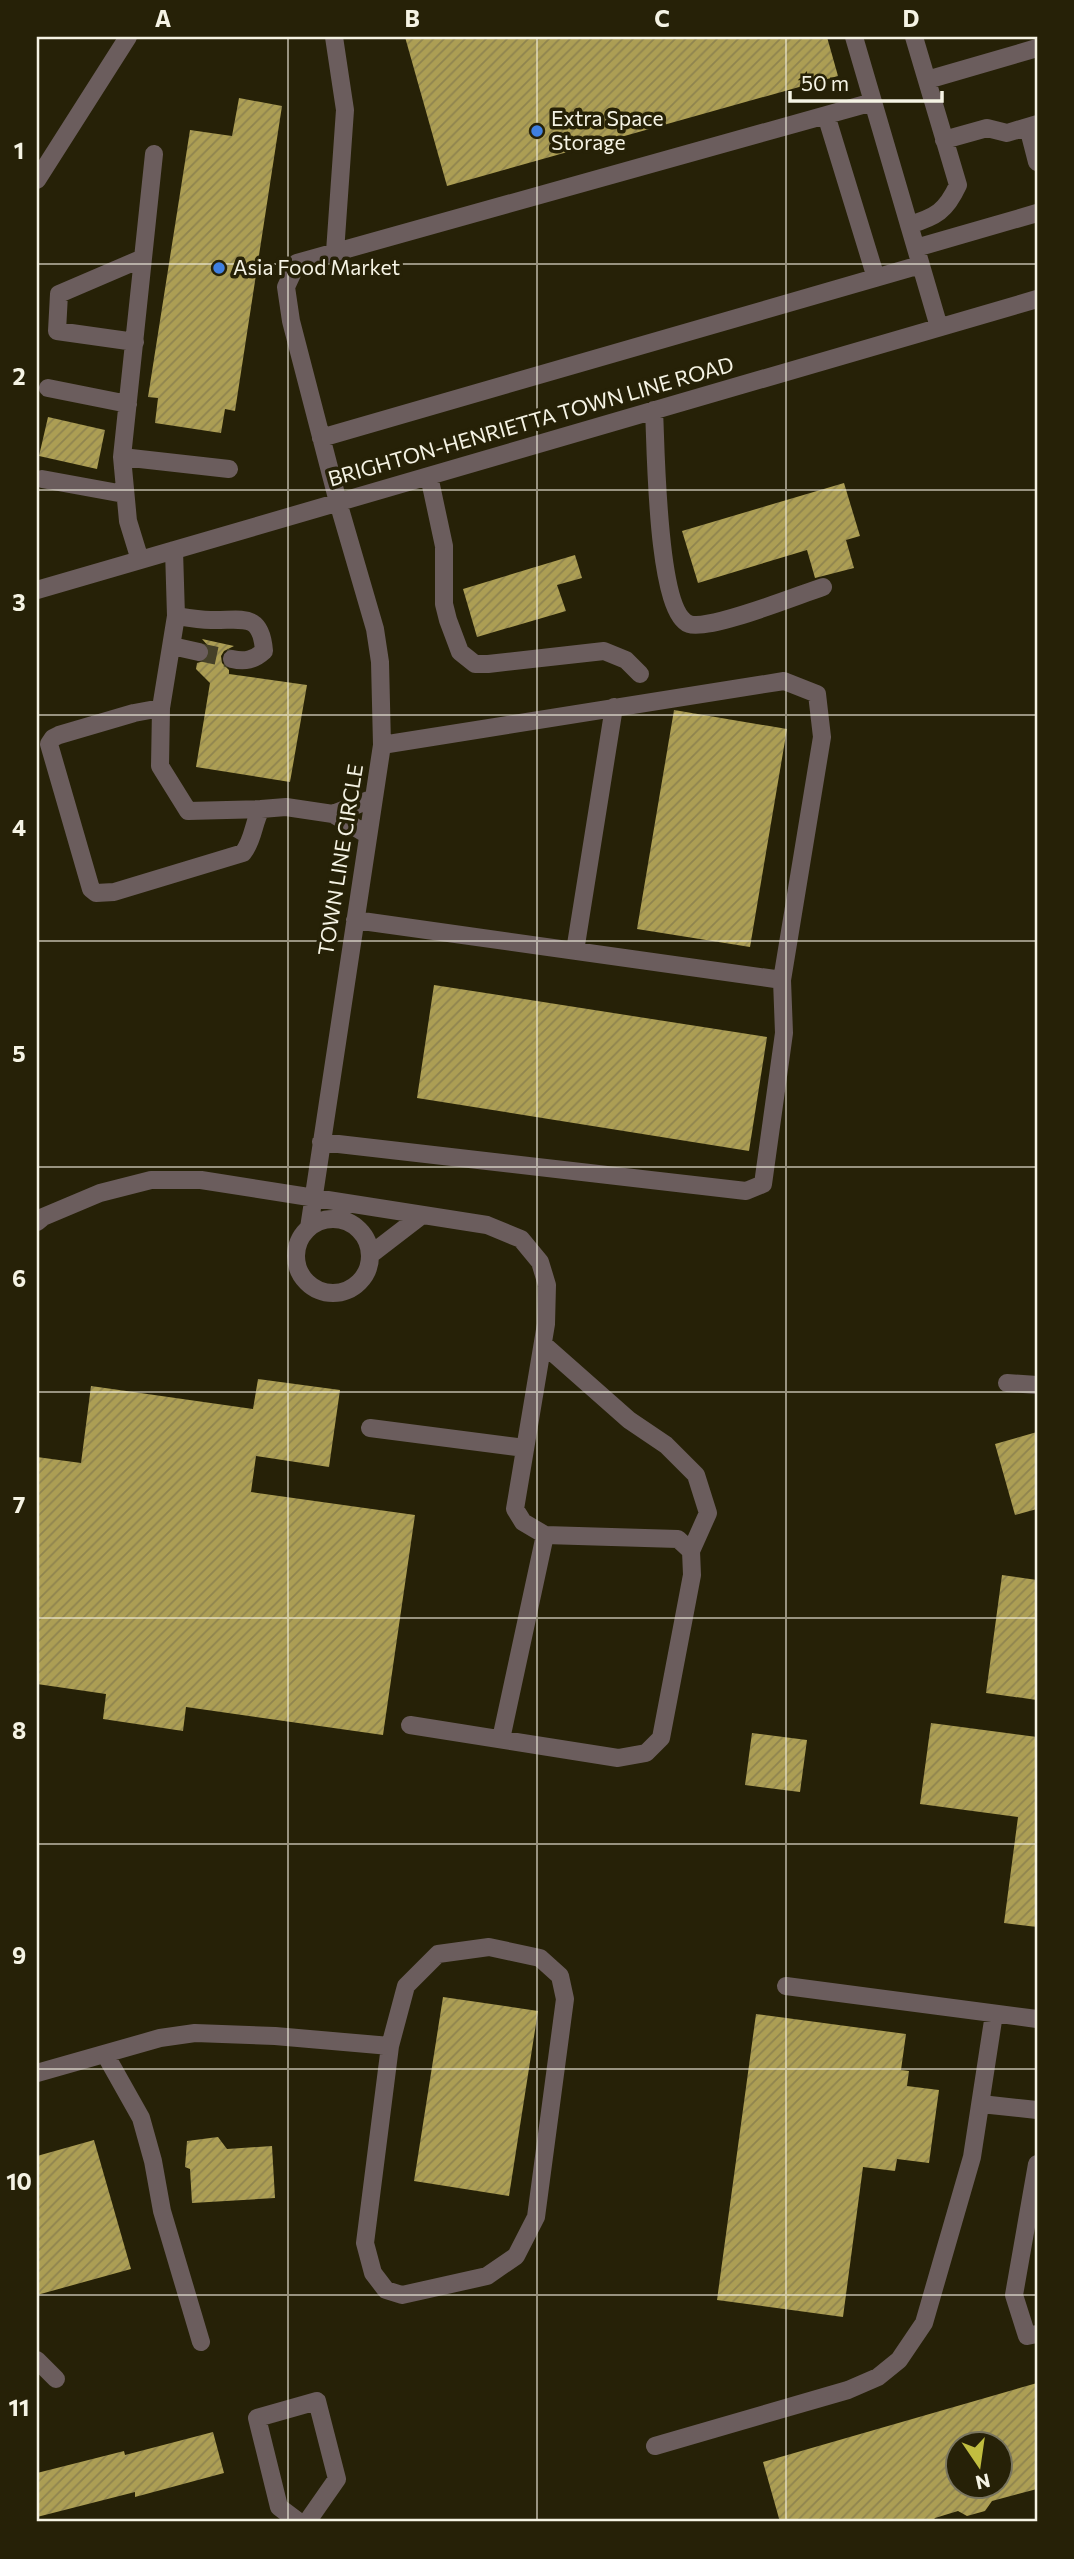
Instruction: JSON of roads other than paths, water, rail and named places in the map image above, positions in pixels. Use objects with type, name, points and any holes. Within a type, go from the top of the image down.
[{"type":"street","points":[[37,180],[128,37]]},
{"type":"street","points":[[334,37],[345,110],[335,252]]},
{"type":"street","points":[[854,37],[939,327]]},
{"type":"street","points":[[909,225],[927,220],[948,206],[958,185],[914,37]]},
{"type":"street","points":[[927,80],[1034,45]]},
{"type":"street","name":"TOWN LINE CIRCLE","points":[[370,1255],[369,1267],[363,1278],[343,1292],[318,1291],[307,1284],[296,1262],[300,1237],[309,1228],[382,745],[380,662],[375,628],[290,321],[286,287],[297,263],[873,102]]},
{"type":"street","points":[[826,115],[876,278]]},
{"type":"street","points":[[944,139],[987,128],[1007,133],[1032,126],[1037,160]]},
{"type":"street","points":[[140,560],[128,521],[122,457],[154,154]]},
{"type":"street","points":[[321,438],[876,278],[918,256],[1037,213]]},
{"type":"street","points":[[135,342],[57,331],[59,294],[143,258]]},
{"type":"street","name":"BRIGHTON-HENRIETTA TOWN LINE ROAD","points":[[37,590],[1037,299]]},
{"type":"street","points":[[48,388],[128,404]]},
{"type":"street","points":[[654,410],[663,559],[677,611],[682,619],[690,624],[721,621],[823,587]]},
{"type":"street","points":[[122,457],[229,469]]},
{"type":"street","points":[[429,476],[444,546],[444,604],[460,652],[467,660],[475,664],[488,664],[604,651],[626,660],[640,674]]},
{"type":"street","points":[[42,479],[124,494]]},
{"type":"street","points":[[174,550],[176,616],[161,708],[160,766],[188,811],[286,807],[333,814],[368,835]]},
{"type":"street","points":[[176,616],[208,621],[244,619],[255,623],[262,636],[264,651],[254,659],[232,659]]},
{"type":"street","points":[[172,646],[199,652]]},
{"type":"street","points":[[321,1142],[746,1191],[763,1184],[784,1033],[782,979],[822,737],[817,694],[784,681],[382,745]]},
{"type":"street","points":[[575,951],[614,707]]},
{"type":"street","points":[[161,708],[59,735],[49,744],[91,889],[96,894],[114,892],[243,853],[255,831],[256,819],[261,809]]},
{"type":"street","points":[[333,814],[374,798]]},
{"type":"street","points":[[355,920],[782,979]]},
{"type":"street","points":[[37,1222],[100,1193],[151,1180],[201,1180],[487,1225],[520,1240],[540,1262],[547,1285],[546,1324],[514,1509],[523,1522],[545,1535],[678,1539],[691,1551]]},
{"type":"street","points":[[309,1228],[330,1219],[354,1225],[362,1233],[370,1255],[422,1215]]},
{"type":"street","points":[[410,1725],[618,1758],[646,1752],[661,1738],[692,1575],[691,1551],[708,1513],[696,1475],[666,1444],[629,1420],[543,1344]]},
{"type":"street","points":[[1007,1384],[1037,1385]]},
{"type":"street","points":[[370,1428],[525,1448]]},
{"type":"street","points":[[501,1739],[545,1535]]},
{"type":"street","points":[[489,1947],[540,1958],[559,1976],[565,1998],[536,2217],[516,2256],[487,2276],[402,2295],[386,2290],[373,2273],[365,2243],[390,2046],[406,1986],[438,1954],[489,1947]]},
{"type":"street","points":[[786,1986],[1037,2019]]},
{"type":"street","points":[[655,2445],[848,2390],[878,2377],[899,2360],[924,2323],[972,2157],[994,2014]]},
{"type":"street","points":[[37,2073],[160,2038],[195,2033],[275,2036],[390,2046]]},
{"type":"street","points":[[105,2054],[141,2118],[153,2161],[162,2211],[201,2343]]},
{"type":"street","points":[[981,2104],[1037,2110]]},
{"type":"street","points":[[1037,2164],[1014,2295],[1027,2336],[1037,2334]]},
{"type":"street","points":[[37,2360],[56,2379]]},
{"type":"street","points":[[299,2522],[279,2507],[257,2418],[317,2401],[337,2479],[307,2522]]},
{"type":"tunnel","points":[[199,652],[232,659]]},
{"type":"place","name":"Extra Space Storage","points":[[537,131]]},
{"type":"place","name":"Asia Food Market","points":[[219,268]]}]
